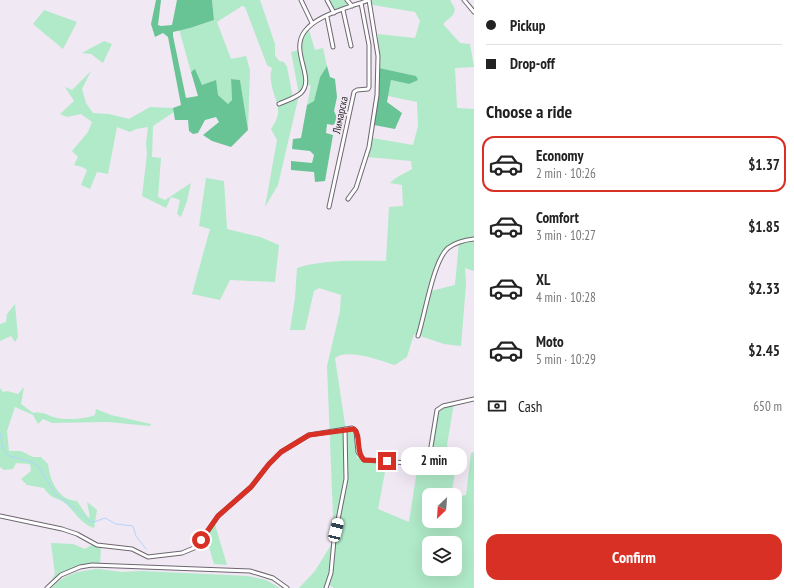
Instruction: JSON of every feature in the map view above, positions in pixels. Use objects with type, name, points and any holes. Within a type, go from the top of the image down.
[{"type":"street","points":[[301,0],[312,23]]},
{"type":"street","points":[[328,0],[334,13]]},
{"type":"street","points":[[347,0],[352,6]]},
{"type":"street","points":[[278,104],[296,97],[303,90],[306,80],[299,44],[303,34],[312,23],[369,0],[378,56],[377,95],[369,147],[356,188],[348,199]]},
{"type":"street","points":[[464,0],[474,12]]},
{"type":"street","name":"Лимарска","points":[[329,207],[334,178],[338,171],[354,92],[357,90],[368,89],[369,87],[369,45],[361,3]]},
{"type":"street","points":[[343,10],[351,46]]},
{"type":"street","points":[[326,17],[333,47]]},
{"type":"street","points":[[418,336],[435,269],[440,258],[453,245],[464,240],[474,239]]},
{"type":"street","points":[[0,516],[77,534],[97,545],[132,549],[148,557],[168,556],[189,550],[199,544],[218,516],[251,487],[269,464],[281,452],[309,435],[352,428],[356,431],[358,452],[364,460],[423,464],[429,459],[436,412],[443,406],[474,399]]},
{"type":"street","points":[[326,588],[331,573],[334,540],[346,479],[345,429]]},
{"type":"street","points":[[47,588],[61,575],[72,569],[100,565],[250,571],[273,578],[287,588]]},
{"type":"green space","points":[[156,0],[161,0],[158,25],[161,26],[172,25],[177,0],[212,0],[214,20],[173,32],[173,36],[186,98],[198,96],[191,72],[195,69],[202,85],[216,80],[218,95],[228,104],[232,100],[231,79],[240,80],[248,130],[231,147],[212,141],[203,135],[219,122],[216,117],[205,120],[198,133],[193,134],[189,131],[188,120],[175,120],[173,108],[181,105],[168,37],[163,33],[155,37],[151,24]]},
{"type":"green space","points":[[212,0],[260,0],[275,44],[275,55],[279,61],[284,62],[287,67],[293,98],[299,94],[291,52],[299,50],[300,40],[308,27],[315,50],[323,48],[327,66],[320,77],[314,101],[307,105],[311,86],[305,83],[299,95],[278,185],[265,207],[277,140],[271,129],[278,115],[272,88],[272,68],[267,65],[245,7],[242,6],[217,22],[231,59],[246,56],[250,70],[248,130],[240,80],[231,79],[232,100],[228,104],[218,95],[202,85],[195,70],[191,72],[179,29],[187,29],[214,20]]},
{"type":"green space","points":[[327,0],[347,0],[352,6],[334,13]]},
{"type":"green space","points":[[370,0],[450,0],[455,9],[453,15],[443,24],[460,43],[470,44],[474,67],[455,68],[457,108],[474,109],[474,271],[465,268],[466,284],[461,346],[444,344],[414,334],[407,357],[395,365],[365,356],[348,354],[335,358],[346,431],[355,433],[357,458],[387,461],[378,509],[409,522],[418,464],[429,459],[436,412],[440,408],[454,403],[447,445],[455,473],[452,488],[422,488],[422,528],[462,528],[462,496],[466,495],[471,453],[474,452],[474,588],[334,588],[328,584],[326,588],[299,588],[315,571],[334,540],[327,366],[340,311],[341,295],[319,288],[314,291],[305,330],[290,330],[295,298],[297,268],[330,262],[386,261],[389,207],[403,206],[402,185],[390,183],[412,169],[411,161],[367,157],[372,138],[413,145],[418,126],[417,102],[388,96],[391,80],[409,84],[416,76],[379,68],[378,34],[415,38],[420,21],[415,12],[373,5]],"holes":[[[459,242],[455,285],[431,291],[442,257]]]},
{"type":"green space","points":[[44,10],[77,22],[63,49],[33,24]]},
{"type":"green space","points":[[104,41],[112,44],[103,63],[91,54],[82,53]]},
{"type":"green space","points":[[327,66],[330,77],[335,79],[337,97],[334,111],[338,120],[333,125],[327,124],[326,133],[333,135],[325,181],[315,182],[314,172],[291,170],[291,161],[312,163],[314,155],[310,151],[292,149],[293,139],[301,138],[307,105],[314,101],[320,77]]},
{"type":"green space","points":[[379,68],[416,76],[418,80],[409,84],[391,80],[387,102],[402,113],[395,129],[374,125],[378,101]]},
{"type":"green space","points":[[91,71],[82,89],[86,103],[93,113],[109,114],[129,119],[150,107],[173,108],[174,112],[153,126],[152,157],[161,158],[158,197],[165,200],[191,183],[187,201],[181,217],[177,214],[180,200],[171,197],[166,208],[142,196],[147,154],[146,144],[148,127],[136,129],[130,132],[117,127],[108,174],[97,172],[90,189],[81,185],[87,170],[74,165],[78,157],[72,151],[88,132],[92,122],[81,114],[67,117],[60,114],[74,101],[65,87],[72,90]]},
{"type":"green space","points":[[206,178],[224,181],[227,229],[260,237],[279,245],[275,282],[230,280],[220,300],[192,294],[210,229],[199,226]]},
{"type":"green space","points":[[15,304],[18,337],[15,342],[11,336],[0,341],[0,324],[6,322],[7,314]]},
{"type":"green space","points":[[24,387],[21,404],[33,413],[43,413],[61,419],[76,419],[95,415],[96,409],[111,415],[151,424],[150,426],[108,422],[52,423],[43,419],[38,424],[33,415],[15,407],[7,431],[9,451],[21,451],[33,457],[41,457],[48,464],[53,483],[60,493],[70,500],[77,501],[90,518],[87,502],[97,510],[94,528],[79,518],[66,504],[52,497],[44,488],[27,485],[21,479],[31,471],[30,464],[16,463],[13,469],[4,470],[0,467],[0,388],[3,392],[7,391],[18,394]]},
{"type":"green space","points":[[214,521],[227,565],[214,564],[205,534]]},
{"type":"green space","points":[[51,543],[73,544],[85,549],[93,544],[101,546],[100,565],[85,567],[66,573],[48,586],[55,574]]},
{"type":"green space","points":[[99,569],[122,572],[141,571],[248,576],[266,580],[280,588],[52,588],[56,583],[67,576],[86,570]]},
{"type":"waterway","points":[[0,433],[3,449],[9,456],[32,462],[39,467],[56,495],[75,508],[89,521],[94,522],[105,518],[116,524],[133,526],[136,536],[146,549]]},
{"type":"route","points":[[201,540],[222,511],[251,487],[277,456],[309,435],[352,428],[357,433],[358,452],[365,461],[387,461]]}]
